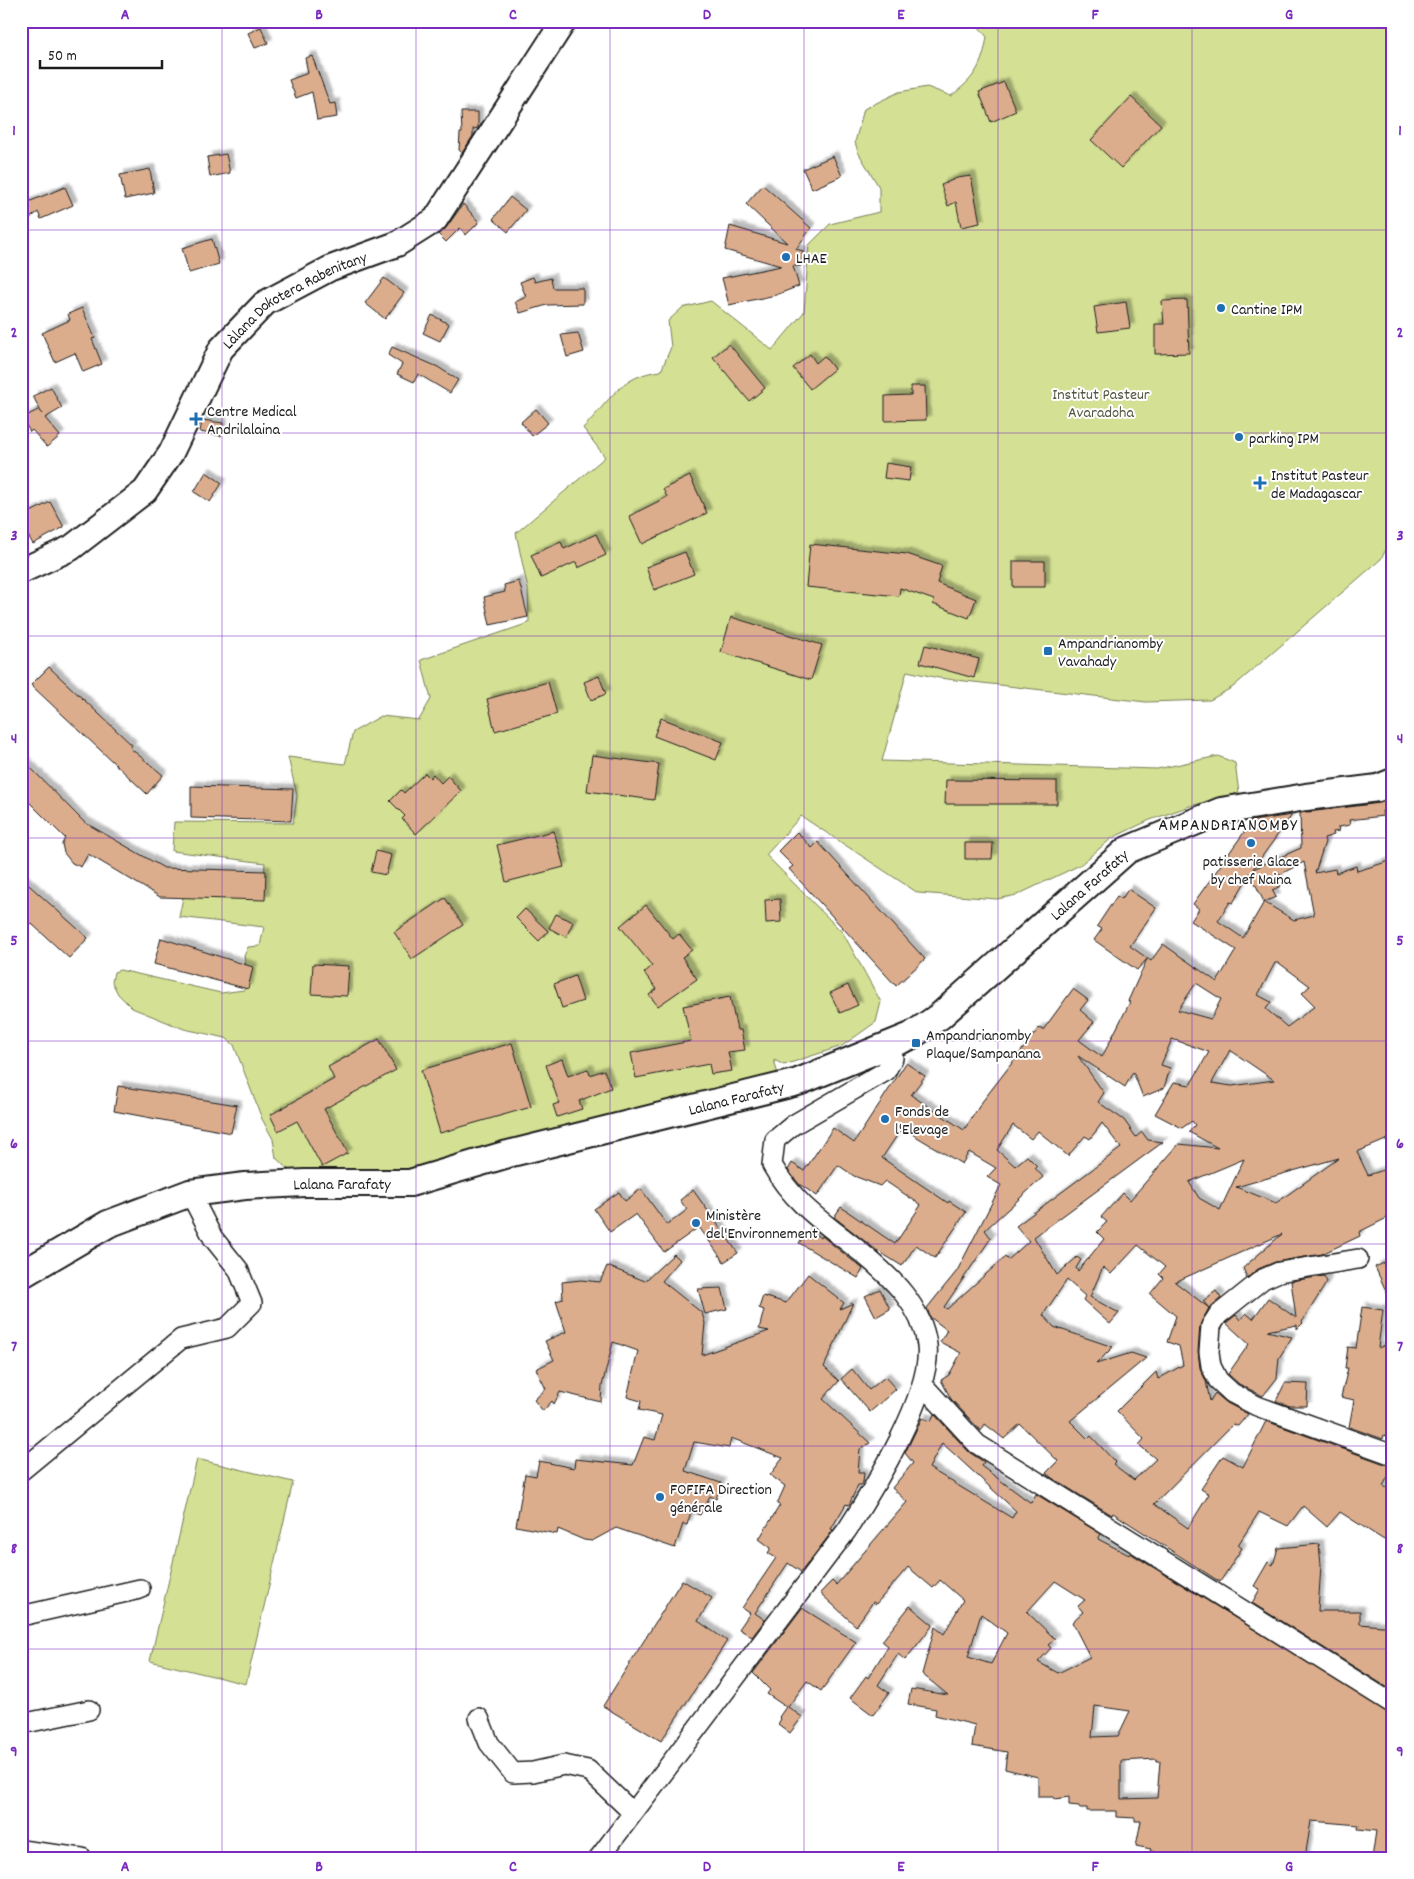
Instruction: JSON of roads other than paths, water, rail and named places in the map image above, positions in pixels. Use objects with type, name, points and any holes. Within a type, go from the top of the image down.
[{"type":"main road","name":"Lalana Farafaty","points":[[21,1275],[108,1224],[190,1192],[245,1186],[305,1183],[410,1183],[508,1154],[798,1082],[910,1036],[940,1016],[1127,850],[1220,811],[1306,796],[1378,788],[1393,782]]},
{"type":"street","name":"Làlana Dokotera Rabenitany","points":[[21,571],[71,548],[145,491],[171,453],[221,349],[265,303],[331,268],[397,244],[435,220],[564,21]]},
{"type":"street","points":[[599,1858],[856,1516],[882,1476],[922,1384],[927,1344],[915,1313],[904,1293],[887,1274],[804,1208],[772,1165],[775,1140],[793,1125],[886,1071],[893,1058],[888,1046]]},
{"type":"street","points":[[21,1471],[181,1339],[227,1328],[252,1303],[238,1269],[213,1238],[190,1192]]},
{"type":"street","points":[[1358,1258],[1279,1272],[1263,1279],[1218,1315],[1211,1326],[1209,1352],[1211,1366],[1218,1380],[1232,1393],[1257,1406],[1393,1455]]},
{"type":"street","points":[[922,1384],[977,1444],[1393,1704]]},
{"type":"street","points":[[21,1616],[140,1588]]},
{"type":"street","points":[[21,1724],[89,1710]]},
{"type":"street","points":[[479,1718],[489,1742],[513,1773],[533,1772],[564,1765],[588,1770],[632,1813]]},
{"type":"street","points":[[21,1850],[82,1858]]},
{"type":"place","name":"LHAE","points":[[786,257]]},
{"type":"place","name":"Cantine IPM","points":[[1221,308]]},
{"type":"place","name":"Centre Medical Andrilalaina","points":[[196,419]]},
{"type":"place","name":"parking IPM","points":[[1239,437]]},
{"type":"place","name":"Institut Pasteur de Madagascar","points":[[1260,483]]},
{"type":"place","name":"Ampandrianomby Vavahady","points":[[1048,651]]},
{"type":"place","name":"patisserie Glace by chef Naina","points":[[1251,843]]},
{"type":"place","name":"Ampandrianomby Plaque/Sampanana","points":[[916,1043]]},
{"type":"place","name":"Fonds de l'Elevage","points":[[885,1119]]},
{"type":"place","name":"Ministère del'Environnement","points":[[696,1223]]},
{"type":"place","name":"FOFIFA Direction générale","points":[[660,1497]]},
{"type":"district","name":"AMPANDRIANOMBY","points":[[1228,824]]},
{"type":"park label","name":"Institut Pasteur Avaradoha","points":[[1101,402]]}]
